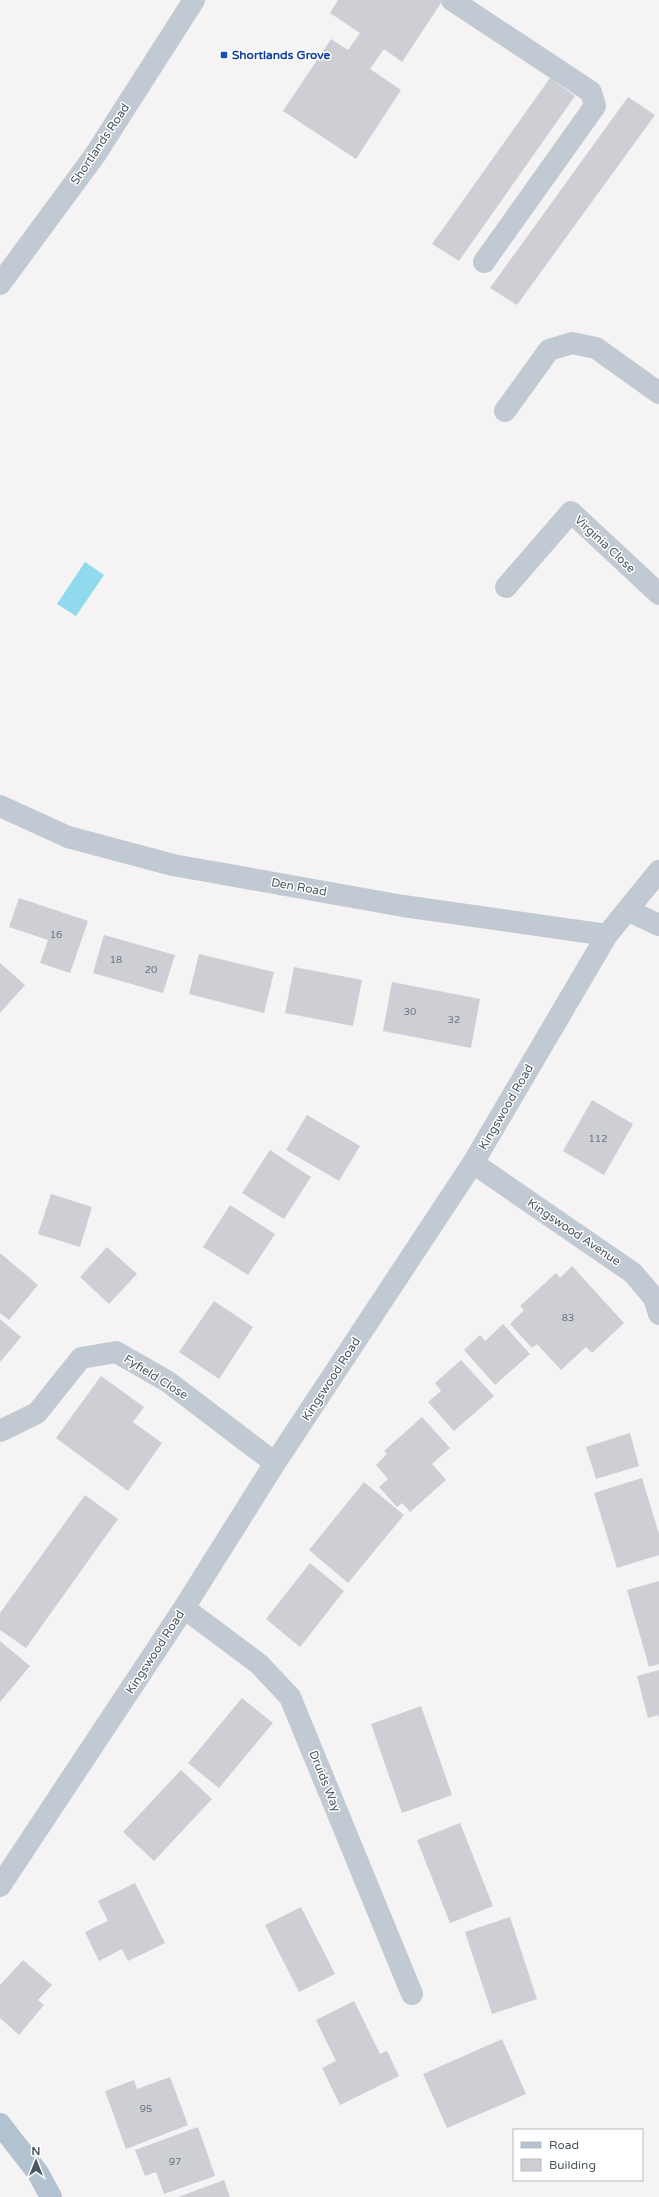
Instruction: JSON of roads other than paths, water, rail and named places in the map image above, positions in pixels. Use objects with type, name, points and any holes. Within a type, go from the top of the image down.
[{"type":"main road","points":[[0,2124],[38,2173],[51,2197]]},
{"type":"street","name":"Shortlands Road","points":[[1,283],[95,155],[194,0]]},
{"type":"street","points":[[452,0],[591,92],[594,106],[484,262]]},
{"type":"street","points":[[505,411],[549,350],[572,343],[596,348],[659,393]]},
{"type":"street","name":"Virginia Close","points":[[506,587],[571,512],[659,594]]},
{"type":"street","name":"Den Road","points":[[0,806],[68,837],[173,864],[404,906],[607,935]]},
{"type":"street","name":"Kingswood Road","points":[[0,1886],[184,1608],[275,1463],[473,1163],[607,935],[659,871]]},
{"type":"street","points":[[627,910],[659,925]]},
{"type":"street","name":"Kingswood Avenue","points":[[473,1163],[633,1273],[654,1298],[659,1314]]},
{"type":"street","name":"Fyfield Close","points":[[0,1431],[37,1413],[80,1358],[116,1352],[167,1381],[275,1463]]},
{"type":"street","name":"Druids Way","points":[[184,1608],[259,1664],[290,1696],[412,1994]]},
{"type":"water","points":[[85,562],[104,575],[76,616],[57,604]]},
{"type":"place","name":"Shortlands Grove","points":[[224,55]]}]
